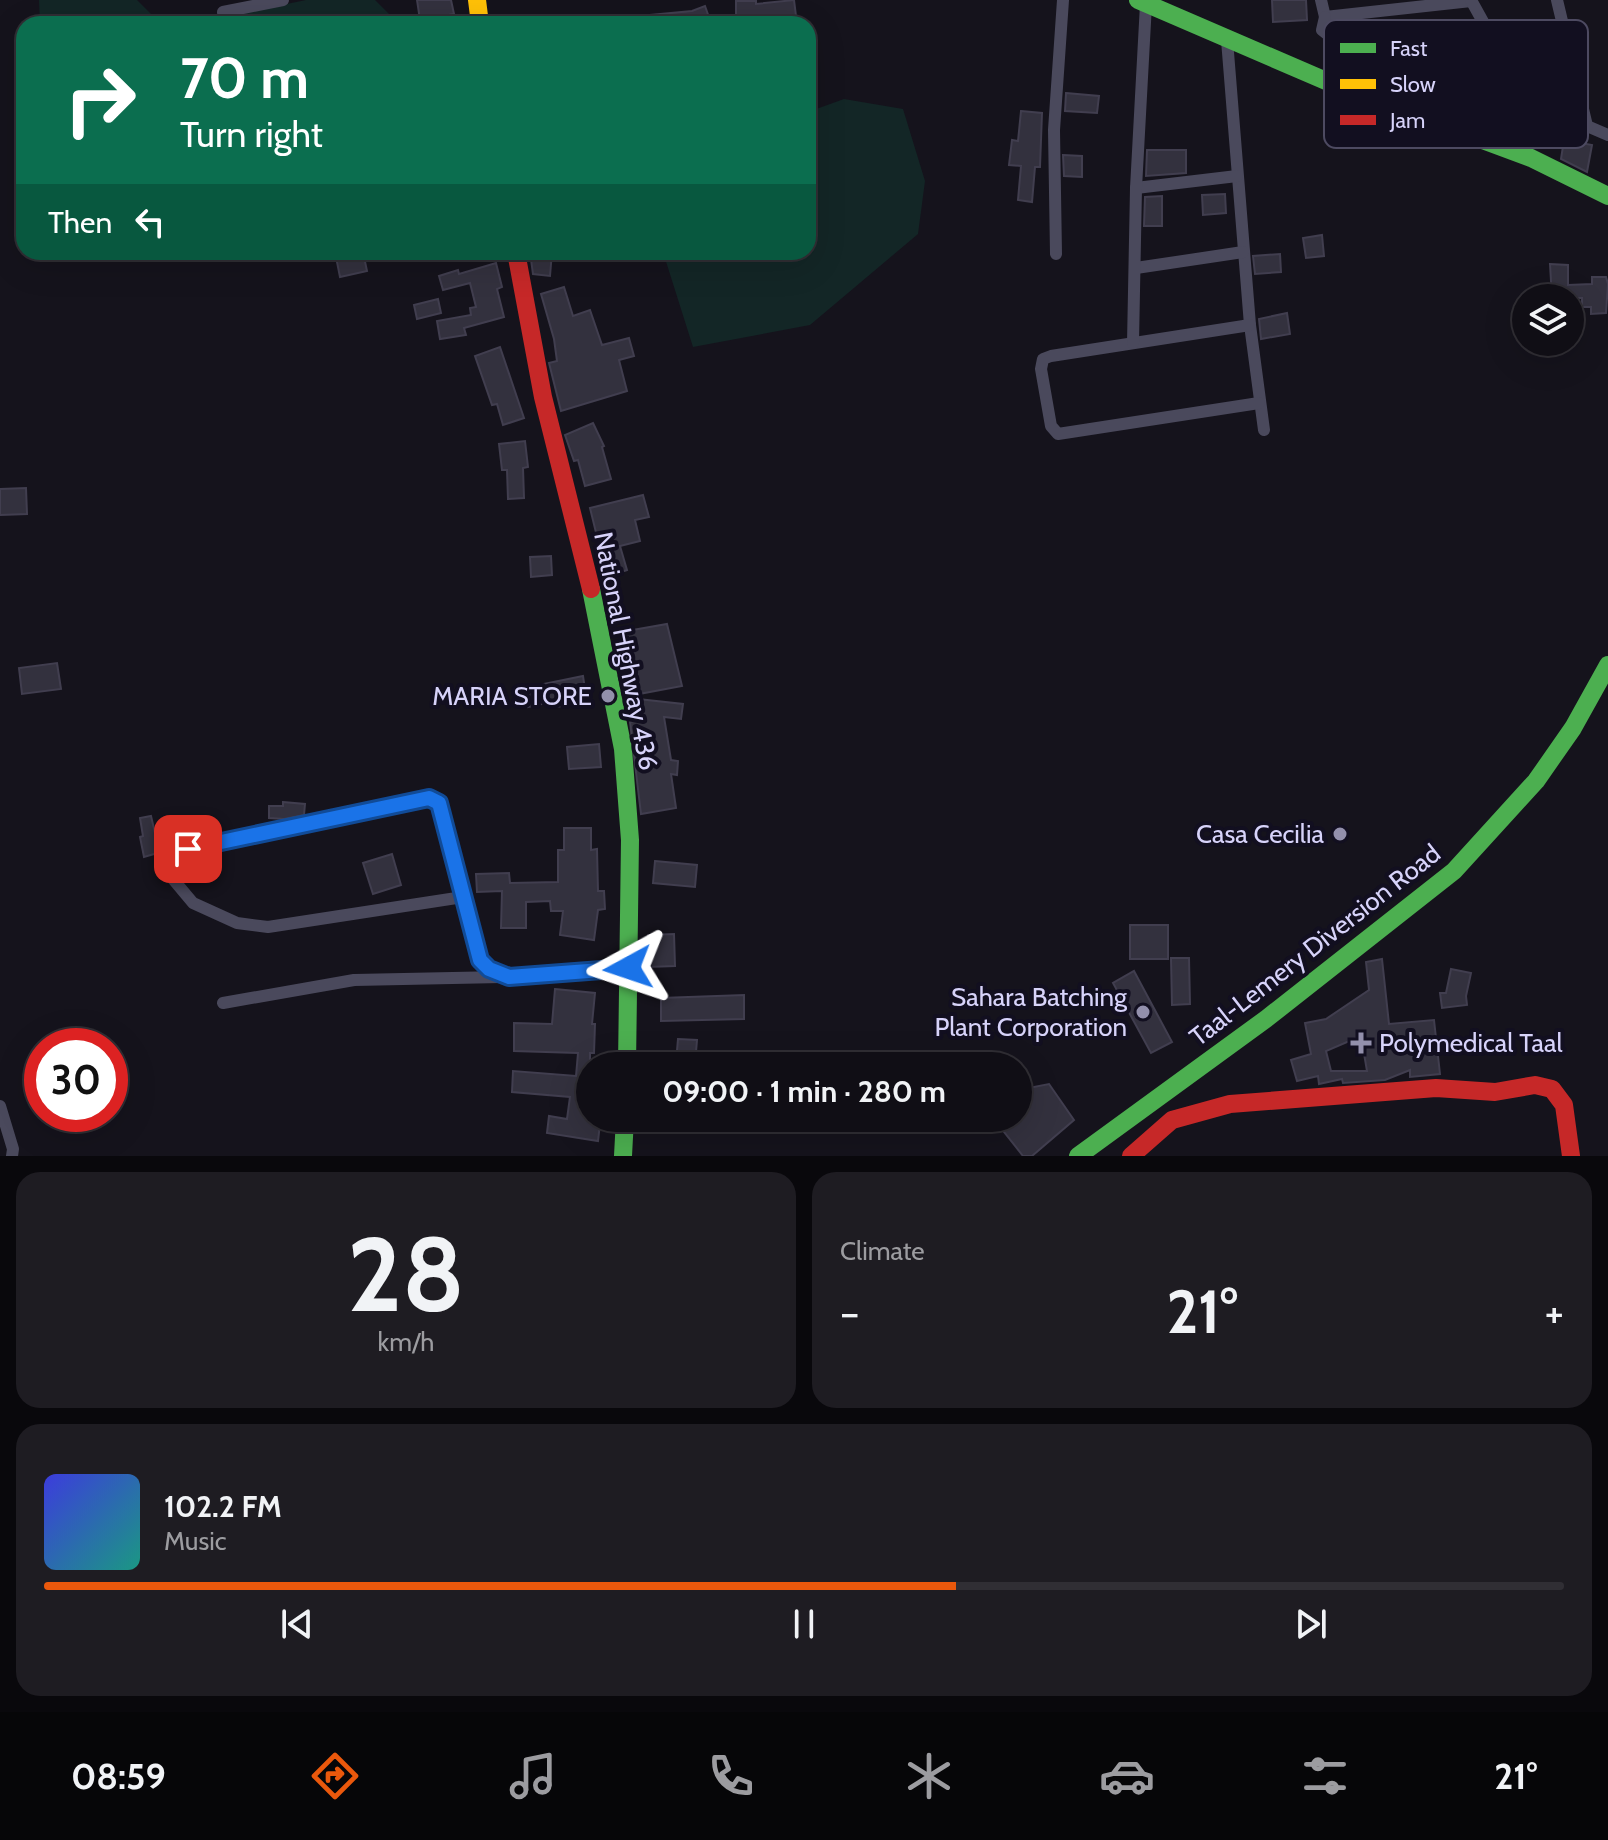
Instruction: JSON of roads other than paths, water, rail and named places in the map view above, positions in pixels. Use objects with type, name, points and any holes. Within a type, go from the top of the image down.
[{"type":"main road","points":[[1142,2],[1324,80]]},
{"type":"main road","points":[[1504,148],[1608,196]]},
{"type":"main road","name":"National Highway 436","points":[[517,260],[543,397],[592,592],[623,749],[630,840],[627,1052]]},
{"type":"main road","name":"Taal-Lemery Diversion Road","points":[[1078,1156],[1266,1019],[1454,871],[1536,781],[1573,728],[1608,665]]},
{"type":"main road","points":[[1131,1156],[1172,1120],[1230,1104],[1436,1088],[1495,1092],[1535,1085],[1552,1089],[1564,1105],[1571,1156]]},
{"type":"main road","points":[[623,1156],[624,1132]]},
{"type":"street","points":[[223,12],[283,0]]},
{"type":"street","points":[[1056,254],[1054,130],[1063,0]]},
{"type":"street","points":[[1321,0],[1324,20]]},
{"type":"street","points":[[1325,17],[1471,0],[1482,20]]},
{"type":"street","points":[[1557,0],[1562,20]]},
{"type":"street","points":[[1133,343],[1142,2]]},
{"type":"street","points":[[1227,40],[1243,252],[1264,430]]},
{"type":"street","points":[[1588,126],[1608,135]]},
{"type":"street","points":[[1136,188],[1237,176]]},
{"type":"street","points":[[1136,268],[1243,252]]},
{"type":"street","points":[[1250,325],[1051,356],[1043,359],[1041,369],[1051,426],[1058,434],[1259,403]]},
{"type":"street","points":[[463,897],[268,927],[252,925],[237,923],[193,903],[162,866],[162,858],[171,852],[429,798],[439,803],[480,960],[489,969],[509,977]]},
{"type":"street","points":[[223,1003],[354,980],[509,977],[628,968]]},
{"type":"street","points":[[0,1106],[13,1149],[12,1156]]},
{"type":"place","name":"MARIA STORE","points":[[608,696]]},
{"type":"place","name":"Casa Cecilia","points":[[1340,834]]},
{"type":"place","name":"Sahara Batching Plant Corporation","points":[[1143,1012]]},
{"type":"place","name":"Polymedical Taal","points":[[1361,1043]]}]
